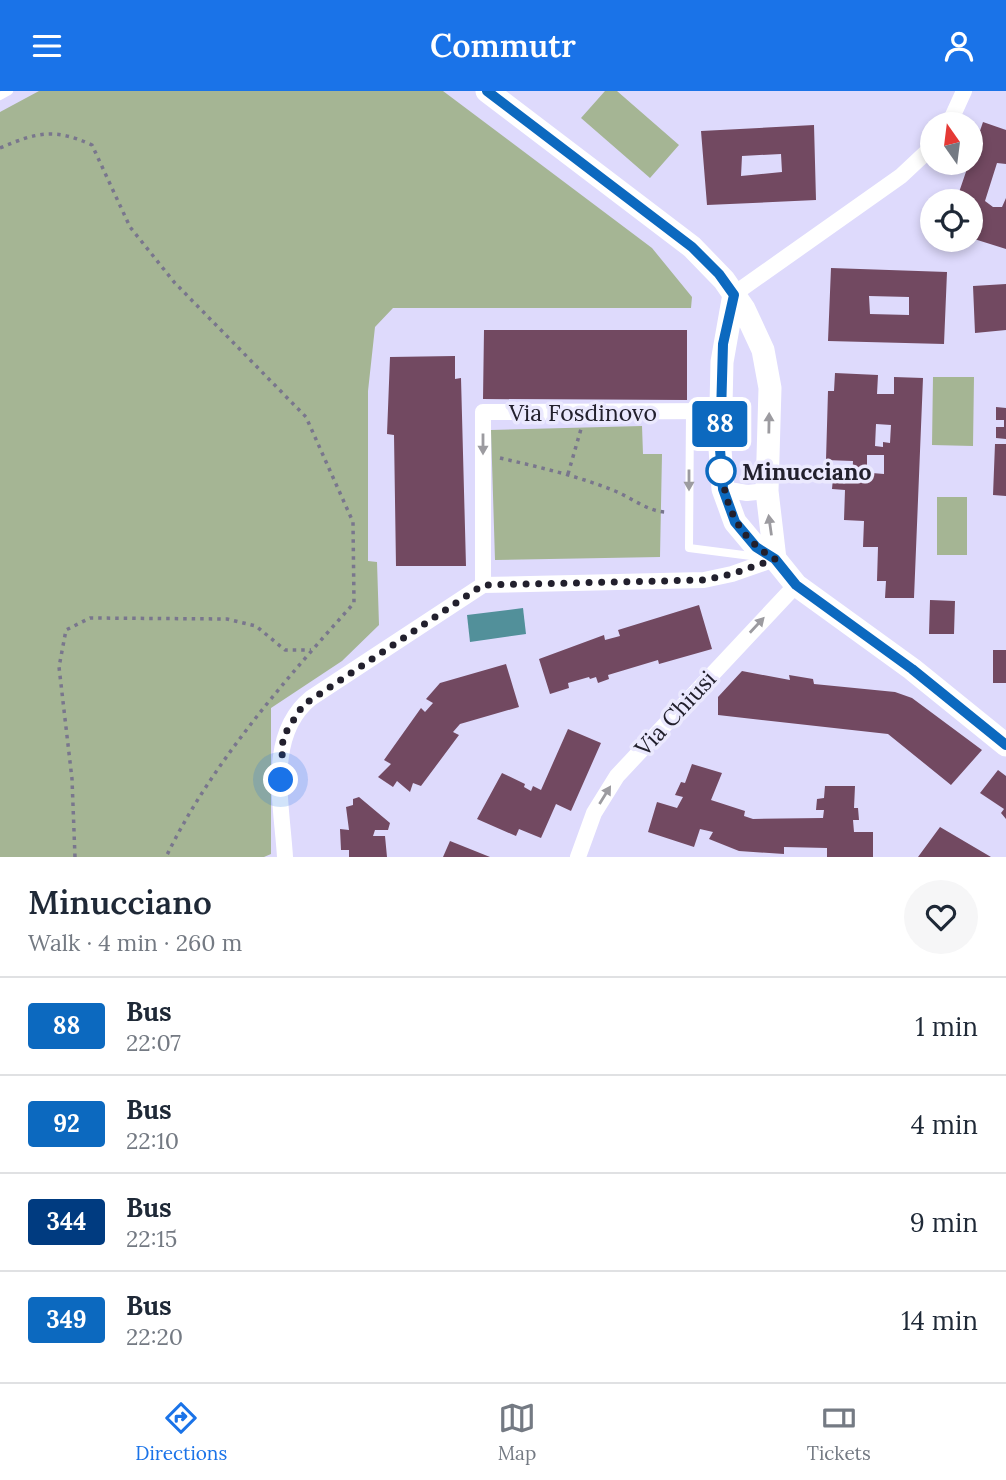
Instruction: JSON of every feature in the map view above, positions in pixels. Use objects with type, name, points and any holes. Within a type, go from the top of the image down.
[{"type":"street","points":[[487,91],[660,222],[707,262],[734,295],[753,326],[768,375],[767,491],[775,559]]},
{"type":"street","points":[[954,112],[964,91]]},
{"type":"street","points":[[920,158],[908,170],[734,295],[723,344],[720,411],[723,489],[739,529],[756,547],[775,559],[796,585],[912,669],[1006,745]]},
{"type":"street","points":[[690,412],[720,411]]},
{"type":"street","name":"Via Fosdinovo","points":[[483,585],[482,412],[690,412]]},
{"type":"street","points":[[723,489],[747,493],[767,491]]},
{"type":"street","points":[[285,857],[281,751],[295,715],[311,698],[483,585],[685,581],[732,574],[775,559]]},
{"type":"street","name":"Via Chiusi","points":[[578,857],[594,813],[617,776],[796,585]]},
{"type":"lane","points":[[0,96],[9,91]]},
{"type":"lane","points":[[690,412],[689,548],[775,559]]},
{"type":"path","points":[[0,148],[28,136],[67,134],[92,145],[130,227],[174,282],[306,417],[354,522],[354,603],[311,650],[234,749],[182,824],[166,857]]},
{"type":"path","points":[[568,474],[582,423]]},
{"type":"path","points":[[494,456],[568,474],[617,492],[655,511],[665,512]]},
{"type":"path","points":[[75,857],[72,779],[59,667],[66,630],[90,618],[227,619],[256,626],[285,650],[311,650]]},
{"type":"shaded area","points":[[39,91],[443,91],[652,248],[692,297],[691,308],[393,308],[375,327],[368,391],[368,561],[377,562],[379,625],[342,661],[271,708],[271,854],[264,857],[0,857],[0,112]]},
{"type":"shaded area","points":[[605,91],[617,91],[679,145],[650,178],[581,118]]},
{"type":"shaded area","points":[[933,377],[974,377],[973,446],[932,445]]},
{"type":"shaded area","points":[[642,426],[643,454],[662,454],[660,557],[495,560],[491,430]]},
{"type":"shaded area","points":[[937,497],[967,497],[967,555],[937,555]]},
{"type":"shaded area","points":[[523,608],[526,634],[470,642],[467,615]]},
{"type":"building","points":[[984,122],[1006,130],[1006,164],[997,163],[985,201],[993,207],[1002,207],[1006,198],[1006,249],[983,242],[983,189],[960,189],[965,175],[984,175]]},
{"type":"building","points":[[814,125],[816,200],[707,205],[701,131]],"holes":[[[781,154],[782,172],[741,176],[742,156]]]},
{"type":"building","points":[[831,268],[947,272],[944,344],[828,341]],"holes":[[[869,296],[909,297],[909,315],[870,314]]]},
{"type":"building","points":[[1006,284],[1006,330],[975,333],[973,286]]},
{"type":"building","points":[[484,330],[687,330],[687,400],[483,399]]},
{"type":"building","points":[[455,356],[455,379],[461,378],[466,566],[396,566],[394,435],[387,434],[390,357]]},
{"type":"building","points":[[835,373],[878,375],[877,394],[894,394],[894,377],[923,378],[914,598],[885,598],[886,581],[877,581],[878,547],[863,547],[864,521],[844,520],[845,490],[832,489],[833,478],[852,479],[853,461],[826,460],[828,391],[834,391]],"holes":[[[876,424],[891,425],[890,443],[883,442],[883,447],[875,446]],[[867,455],[884,455],[884,474],[872,473],[872,477],[867,477]]]},
{"type":"building","points":[[996,407],[1006,408],[1006,439],[996,438],[996,427],[1004,427],[1004,420],[996,420]]},
{"type":"building","points":[[995,444],[1006,444],[1006,496],[993,495]]},
{"type":"building","points":[[930,600],[955,601],[954,634],[929,634]]},
{"type":"building","points":[[699,605],[712,649],[659,664],[658,660],[608,675],[609,679],[598,683],[596,677],[589,677],[568,683],[569,688],[550,694],[539,659],[604,635],[605,640],[620,636],[618,630]]},
{"type":"building","points":[[993,650],[1006,650],[1006,683],[993,683]]},
{"type":"building","points":[[506,664],[519,707],[460,724],[453,732],[459,735],[421,786],[413,783],[410,792],[397,781],[393,787],[378,777],[391,764],[384,760],[421,708],[425,712],[433,703],[426,699],[440,683]]},
{"type":"building","points":[[742,671],[790,680],[789,675],[813,679],[814,684],[895,692],[912,698],[982,750],[951,785],[888,734],[718,715],[718,697]]},
{"type":"building","points":[[568,729],[601,743],[571,811],[556,804],[541,838],[519,829],[516,836],[477,819],[502,773],[525,784],[524,787],[531,791],[533,786],[541,790]]},
{"type":"building","points":[[692,764],[722,773],[711,800],[745,811],[744,816],[753,819],[823,818],[824,810],[816,810],[817,799],[824,798],[825,786],[855,786],[854,808],[858,808],[859,820],[853,820],[854,832],[873,832],[873,857],[827,857],[827,848],[784,847],[784,854],[739,851],[709,839],[713,832],[700,829],[694,847],[648,832],[657,802],[677,808],[683,797],[675,795],[681,782],[685,783]]},
{"type":"building","points":[[998,770],[1006,776],[1006,819],[1001,813],[1004,809],[980,793]]},
{"type":"building","points":[[359,797],[390,823],[388,830],[375,830],[373,836],[385,836],[387,857],[349,857],[349,850],[341,850],[340,829],[349,830],[346,807],[353,805],[353,799]]},
{"type":"building","points":[[940,827],[991,857],[918,857]]},
{"type":"building","points":[[450,841],[490,857],[443,857]]},
{"type":"bus line","name":"88","points":[[487,91],[692,247],[724,279],[734,295],[723,344],[720,449],[723,489],[739,529],[750,542],[775,559],[796,585],[912,669],[1006,745]]},
{"type":"place","name":"Minucciano","points":[[721,471]]},
{"type":"route","points":[[281,780],[283,737],[303,705],[483,585],[704,580],[743,571],[775,559],[756,547],[735,522],[723,489],[721,463],[721,471]]}]
